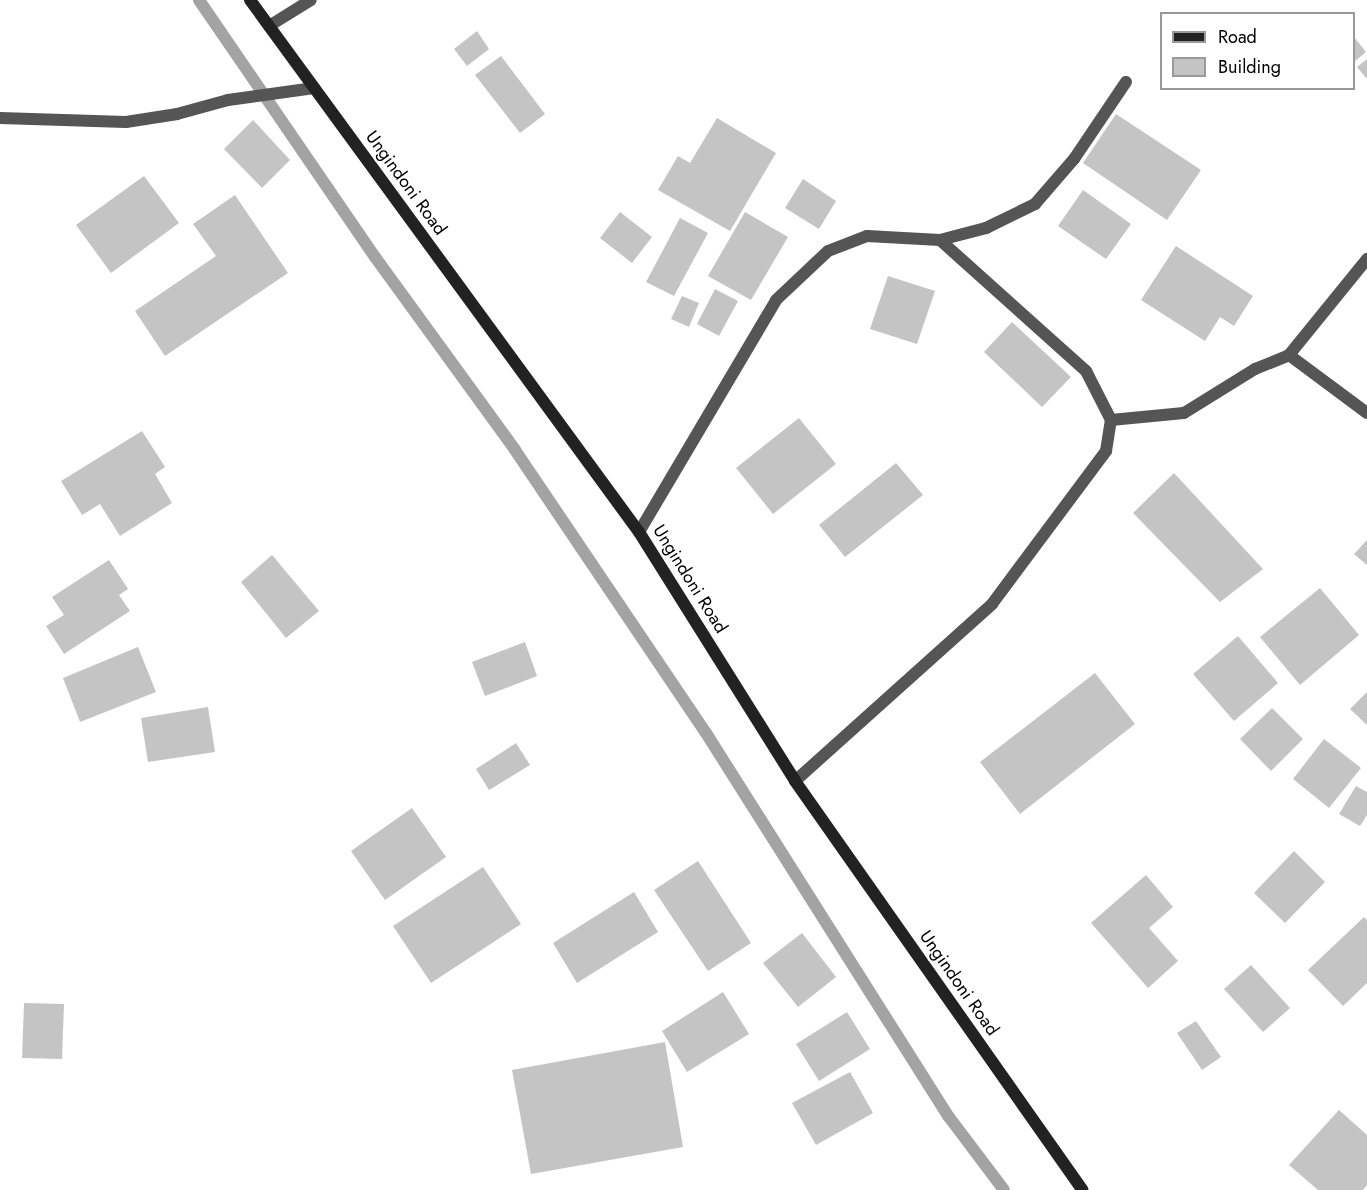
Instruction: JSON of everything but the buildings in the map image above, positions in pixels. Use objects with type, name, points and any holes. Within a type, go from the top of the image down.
[{"type":"main road","name":"Ungindoni Road","points":[[250,0],[639,532],[795,781],[1082,1190]]},
{"type":"street","points":[[269,26],[311,0]]},
{"type":"street","points":[[639,532],[777,300],[828,251],[867,236],[940,240],[986,228],[1035,204],[1074,159],[1126,82]]},
{"type":"street","points":[[0,118],[126,122],[177,114],[228,100],[314,88]]},
{"type":"street","points":[[795,781],[992,604],[1106,451],[1111,420],[1086,371],[940,240]]},
{"type":"street","points":[[1111,420],[1184,413],[1256,369],[1289,355],[1367,259]]},
{"type":"street","points":[[1289,355],[1367,413]]},
{"type":"waterway","points":[[199,0],[375,257],[515,450],[706,733],[949,1117],[1004,1190]]}]
